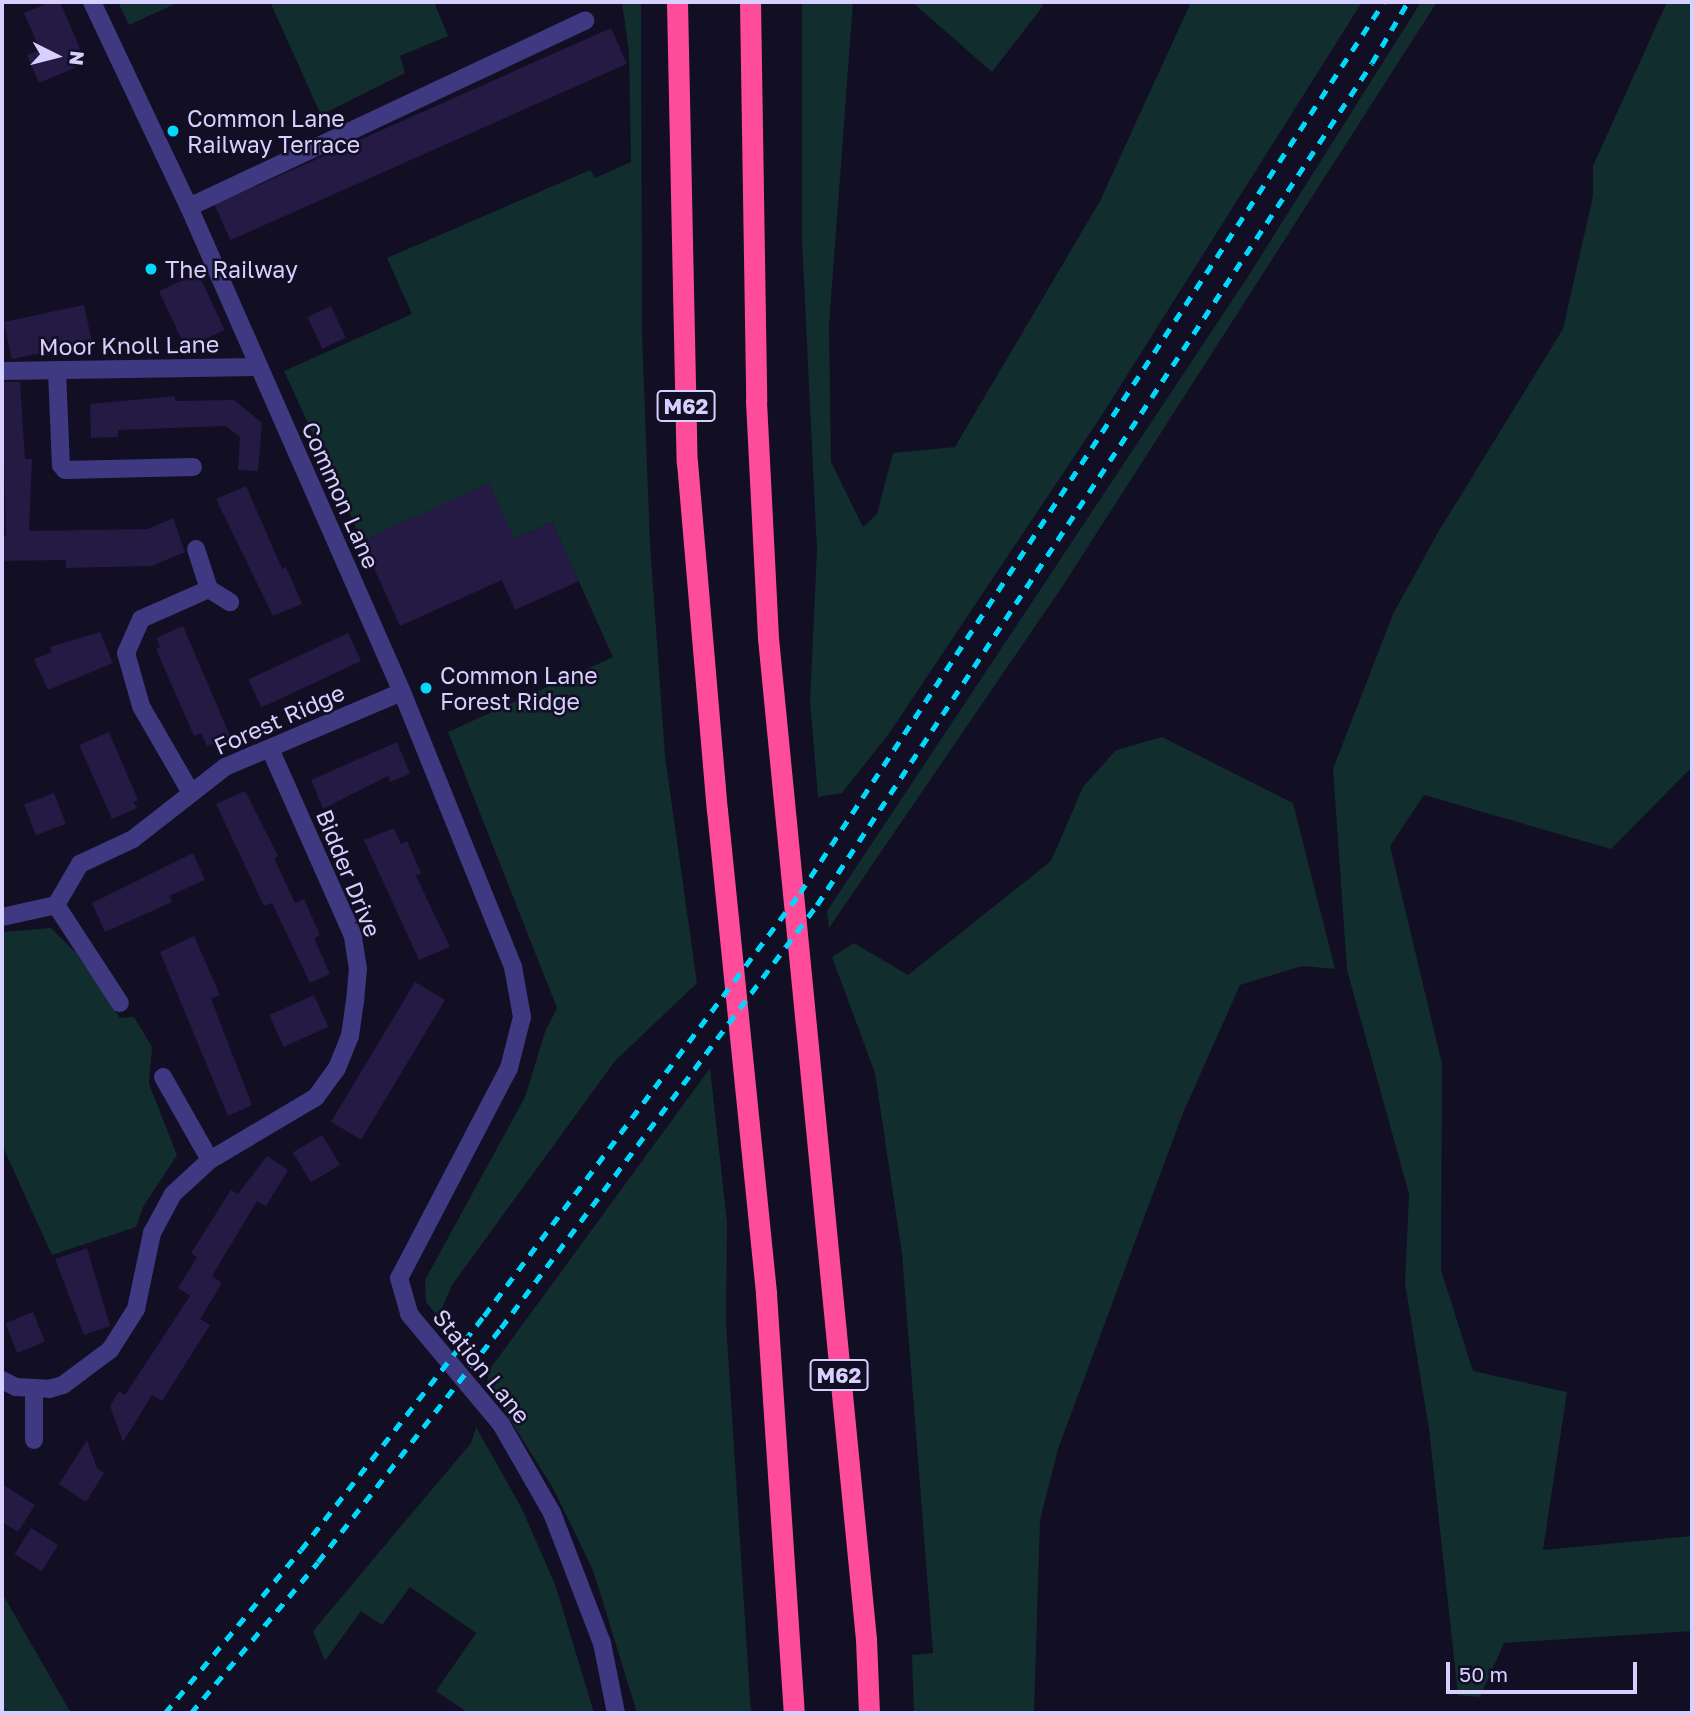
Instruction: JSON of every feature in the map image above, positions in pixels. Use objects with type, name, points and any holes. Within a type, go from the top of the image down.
[{"type":"highway","name":"M62","points":[[677,2],[687,462],[716,810],[757,1194],[794,1713]]},
{"type":"highway","name":"M62","points":[[750,2],[758,443],[777,766],[866,1639],[869,1713]]},
{"type":"street","name":"Common Lane","points":[[92,2],[189,207],[402,692],[513,967],[522,1017]]},
{"type":"street","points":[[189,207],[585,21]]},
{"type":"street","name":"Moor Knoll Lane","points":[[2,371],[257,367]]},
{"type":"street","points":[[57,371],[61,465],[65,470],[193,467]]},
{"type":"street","points":[[197,549],[209,589],[230,602]]},
{"type":"street","points":[[190,791],[141,706],[126,653],[141,619],[209,589]]},
{"type":"street","name":"Forest Ridge","points":[[56,905],[80,864],[133,839],[190,791],[225,767],[271,751],[402,692]]},
{"type":"street","name":"Bidder Drive","points":[[34,1390],[63,1385],[110,1350],[125,1332],[136,1308],[160,1213],[192,1172],[316,1097],[337,1068],[350,1036],[358,969],[353,936],[271,751]]},
{"type":"street","points":[[2,917],[56,905],[120,1003]]},
{"type":"street","name":"Station Lane","points":[[522,1017],[509,1068],[399,1278],[409,1314],[501,1424],[552,1513],[602,1643],[616,1713]]},
{"type":"street","points":[[163,1077],[210,1160]]},
{"type":"street","points":[[2,1380],[34,1390],[34,1440]]},
{"type":"green space","points":[[118,2],[179,2],[129,25]]},
{"type":"green space","points":[[270,2],[434,2],[448,36],[400,56],[405,73],[321,115]]},
{"type":"green space","points":[[622,2],[641,2],[642,333],[650,544],[665,756],[697,983],[615,1061],[452,1285],[438,1317],[426,1302],[425,1280],[525,1097],[545,1032],[557,1008],[448,732],[613,657],[552,522],[514,539],[489,484],[362,541],[284,371],[412,314],[387,258],[590,170],[595,178],[631,162],[629,53]]},
{"type":"green space","points":[[802,2],[853,2],[829,326],[831,462],[863,527],[877,514],[893,453],[955,447],[1100,201],[1191,2],[1362,2],[1102,415],[888,735],[842,793],[818,797],[810,701],[817,551],[802,240]]},
{"type":"green space","points":[[912,2],[1041,2],[1043,6],[992,72]]},
{"type":"green space","points":[[1421,2],[1437,2],[1064,584],[829,928],[827,911],[1247,278]]},
{"type":"green space","points":[[1667,2],[1692,2],[1692,767],[1611,849],[1424,795],[1390,846],[1442,1064],[1441,1270],[1473,1371],[1567,1392],[1543,1550],[1692,1536],[1692,1631],[1504,1643],[1480,1697],[1458,1695],[1429,1429],[1405,1283],[1409,1194],[1347,970],[1333,769],[1393,614],[1437,534],[1563,329],[1593,196],[1593,166]]},
{"type":"green space","points":[[1162,737],[1293,803],[1335,969],[1302,966],[1240,985],[1183,1113],[1058,1449],[1040,1520],[1034,1713],[914,1713],[912,1655],[933,1653],[902,1254],[875,1073],[832,957],[854,943],[908,975],[1051,861],[1083,787],[1116,750]]},
{"type":"green space","points":[[51,928],[76,953],[120,1018],[134,1017],[152,1047],[149,1084],[177,1155],[143,1207],[136,1227],[52,1255],[2,1145],[2,932]]},
{"type":"green space","points":[[710,1068],[727,1222],[726,1322],[751,1713],[637,1713],[593,1570],[553,1488],[487,1383],[490,1369]]},
{"type":"green space","points":[[476,1427],[522,1509],[556,1587],[594,1713],[468,1713],[436,1691],[476,1633],[410,1587],[382,1625],[361,1611],[325,1661],[313,1631],[471,1443]]},
{"type":"green space","points":[[2,1593],[71,1713],[2,1713]]},
{"type":"building","points":[[51,2],[60,2],[86,63],[39,83],[27,55],[40,50],[24,13]]},
{"type":"building","points":[[611,28],[627,64],[230,240],[215,205]]},
{"type":"building","points":[[198,273],[225,330],[186,348],[159,291]]},
{"type":"building","points":[[84,305],[92,342],[12,359],[4,322]]},
{"type":"building","points":[[331,306],[346,338],[322,349],[307,317]]},
{"type":"building","points":[[2,382],[20,382],[25,459],[32,459],[29,531],[148,529],[173,518],[185,552],[152,566],[66,568],[66,560],[2,561],[2,536],[6,536]]},
{"type":"building","points":[[175,396],[175,401],[234,400],[262,423],[258,471],[238,470],[240,437],[226,426],[118,430],[118,437],[91,438],[90,404]]},
{"type":"building","points":[[489,483],[514,539],[552,522],[579,581],[515,610],[502,580],[400,626],[362,541]]},
{"type":"building","points":[[246,486],[282,569],[286,567],[302,604],[273,616],[216,499]]},
{"type":"building","points":[[183,626],[230,736],[207,746],[201,733],[194,736],[156,649],[160,647],[156,638]]},
{"type":"building","points":[[100,632],[113,663],[48,690],[34,659],[52,652],[50,647]]},
{"type":"building","points":[[348,633],[361,661],[261,708],[248,679]]},
{"type":"building","points":[[109,732],[138,800],[134,802],[137,808],[112,819],[79,745]]},
{"type":"building","points":[[397,742],[410,774],[390,782],[388,776],[323,809],[311,780]]},
{"type":"building","points":[[245,791],[278,856],[274,858],[295,903],[304,899],[320,935],[314,938],[330,974],[310,983],[272,903],[264,906],[216,804]]},
{"type":"building","points":[[54,793],[66,824],[36,835],[24,804]]},
{"type":"building","points":[[394,828],[401,844],[407,841],[421,873],[416,876],[450,947],[419,960],[364,840]]},
{"type":"building","points":[[193,853],[205,880],[169,896],[172,902],[105,932],[92,903]]},
{"type":"building","points":[[194,936],[220,995],[211,999],[252,1105],[228,1116],[160,952]]},
{"type":"building","points":[[415,982],[445,1000],[361,1140],[331,1122]]},
{"type":"building","points":[[314,995],[328,1027],[283,1047],[269,1015]]},
{"type":"building","points":[[322,1135],[340,1165],[311,1183],[293,1153]]},
{"type":"building","points":[[267,1156],[288,1170],[266,1206],[257,1201],[212,1276],[222,1283],[200,1319],[210,1325],[162,1401],[152,1395],[123,1442],[110,1406],[119,1391],[125,1395],[190,1296],[178,1288],[197,1257],[191,1253],[231,1190],[238,1194]]},
{"type":"building","points":[[87,1248],[110,1326],[84,1335],[55,1259]]},
{"type":"building","points":[[33,1312],[45,1342],[17,1353],[5,1323]]},
{"type":"building","points":[[87,1440],[97,1468],[104,1473],[86,1502],[59,1484]]},
{"type":"building","points":[[2,1484],[35,1505],[18,1532],[2,1522]]},
{"type":"building","points":[[31,1528],[58,1545],[42,1571],[15,1554]]},
{"type":"railway","points":[[165,1713],[301,1550],[484,1316],[800,893],[1384,2]]},
{"type":"railway","points":[[191,1713],[318,1562],[501,1328],[817,905],[1372,63],[1408,2]]},
{"type":"place","name":"Common Lane Railway Terrace","points":[[173,131]]},
{"type":"place","name":"The Railway","points":[[151,269]]},
{"type":"place","name":"Common Lane Forest Ridge","points":[[426,688]]}]
